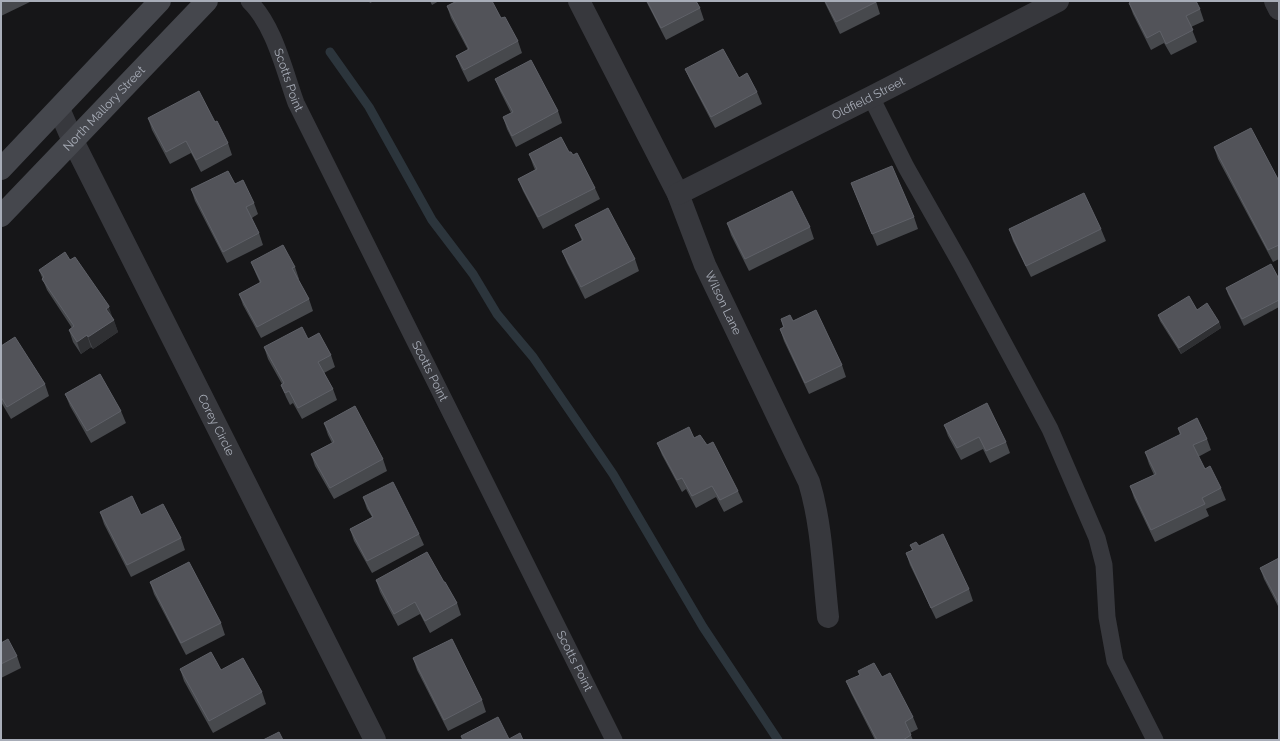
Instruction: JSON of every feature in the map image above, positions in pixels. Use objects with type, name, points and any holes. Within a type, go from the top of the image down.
[{"type":"main road","points":[[1,169],[160,1]]},
{"type":"main road","name":"North Mallory Street","points":[[1,216],[207,1]]},
{"type":"street","name":"Wilson Lane","points":[[579,1],[678,194],[705,265],[809,482],[816,504],[828,616]]},
{"type":"street","name":"Oldfield Street","points":[[678,194],[872,97],[1057,1]]},
{"type":"street","points":[[1275,1],[1279,9]]},
{"type":"street","name":"Corey Circle","points":[[59,109],[73,141],[375,740]]},
{"type":"lane","name":"Scotts Point","points":[[249,1],[260,13],[270,30],[296,103],[614,740]]},
{"type":"lane","points":[[872,97],[906,167],[1050,429],[1097,538],[1104,565],[1107,617],[1115,661],[1155,740]]},
{"type":"building","points":[[457,1],[492,1],[501,18],[505,17],[518,41],[464,70],[456,56],[469,49],[447,6]]},
{"type":"building","points":[[647,1],[696,1],[700,8],[661,28]]},
{"type":"building","points":[[825,1],[876,1],[876,2],[836,22]]},
{"type":"building","points":[[1132,1],[1196,1],[1200,9],[1186,16],[1193,30],[1166,44],[1160,31],[1147,38],[1129,3]]},
{"type":"building","points":[[723,49],[739,78],[747,73],[757,92],[711,117],[685,69]]},
{"type":"building","points":[[531,60],[558,111],[512,136],[503,117],[513,112],[495,79]]},
{"type":"building","points":[[199,91],[228,143],[196,160],[186,141],[166,152],[148,118]]},
{"type":"building","points":[[1251,128],[1279,181],[1279,245],[1268,250],[1214,147]]},
{"type":"building","points":[[561,137],[569,152],[573,155],[577,153],[595,188],[538,217],[518,179],[537,169],[529,154]]},
{"type":"building","points":[[892,166],[914,217],[872,234],[851,183]]},
{"type":"building","points":[[228,171],[235,184],[243,180],[254,203],[246,207],[259,233],[223,252],[191,189]]},
{"type":"building","points":[[792,191],[810,227],[745,259],[727,223]]},
{"type":"building","points":[[1084,193],[1101,229],[1026,266],[1009,229]]},
{"type":"building","points":[[608,208],[635,259],[581,287],[562,251],[583,240],[575,225]]},
{"type":"building","points":[[283,245],[295,267],[292,268],[309,299],[257,327],[239,294],[261,282],[251,262]]},
{"type":"building","points":[[65,252],[70,260],[75,257],[109,306],[106,309],[114,320],[88,337],[87,335],[77,342],[69,330],[74,326],[42,279],[44,277],[39,270]]},
{"type":"building","points":[[1271,264],[1279,279],[1279,300],[1242,319],[1226,288]]},
{"type":"building","points":[[1189,296],[1197,310],[1207,303],[1219,322],[1179,348],[1158,315]]},
{"type":"building","points":[[816,310],[842,365],[805,383],[780,329],[784,327],[781,319],[790,315],[793,321]]},
{"type":"building","points":[[302,327],[308,339],[319,333],[331,355],[318,362],[333,389],[298,408],[289,391],[285,393],[281,385],[284,383],[264,347]]},
{"type":"building","points":[[15,337],[45,384],[7,407],[1,397],[1,346]]},
{"type":"building","points":[[100,374],[121,411],[87,431],[65,394]]},
{"type":"building","points":[[987,403],[1006,442],[986,451],[979,437],[957,448],[944,425]]},
{"type":"building","points":[[355,406],[383,459],[330,488],[311,454],[334,442],[324,423]]},
{"type":"building","points":[[1197,418],[1207,439],[1193,445],[1205,469],[1210,466],[1221,488],[1202,498],[1205,504],[1151,530],[1130,486],[1156,474],[1145,452],[1181,434],[1178,428]]},
{"type":"building","points":[[689,427],[694,438],[700,435],[707,445],[713,442],[738,491],[720,500],[712,486],[692,496],[682,478],[677,480],[657,443]]},
{"type":"building","points":[[393,482],[419,534],[367,561],[350,529],[373,517],[363,497]]},
{"type":"building","points":[[132,496],[141,515],[163,504],[181,538],[127,565],[100,512]]},
{"type":"building","points":[[943,534],[969,589],[931,608],[906,553],[913,550],[910,545],[916,542],[919,546]]},
{"type":"building","points":[[427,552],[457,603],[425,621],[415,602],[394,614],[376,580]]},
{"type":"building","points":[[1279,558],[1279,604],[1260,568]]},
{"type":"building","points":[[189,562],[221,623],[181,643],[150,582]]},
{"type":"building","points":[[8,639],[17,656],[1,664],[1,643]]},
{"type":"building","points":[[452,639],[482,700],[444,720],[413,658]]},
{"type":"building","points":[[211,652],[221,670],[243,658],[262,692],[209,721],[180,669]]},
{"type":"building","points":[[874,663],[882,677],[890,673],[913,717],[905,722],[911,735],[903,740],[877,740],[846,681],[860,675],[858,671]]},
{"type":"building","points":[[498,717],[509,739],[520,733],[523,740],[463,740],[461,736]]},
{"type":"building","points":[[279,732],[283,740],[263,740]]},
{"type":"waterway","points":[[330,52],[369,107],[432,220],[473,274],[497,314],[533,357],[613,474],[703,627],[778,740]]}]
